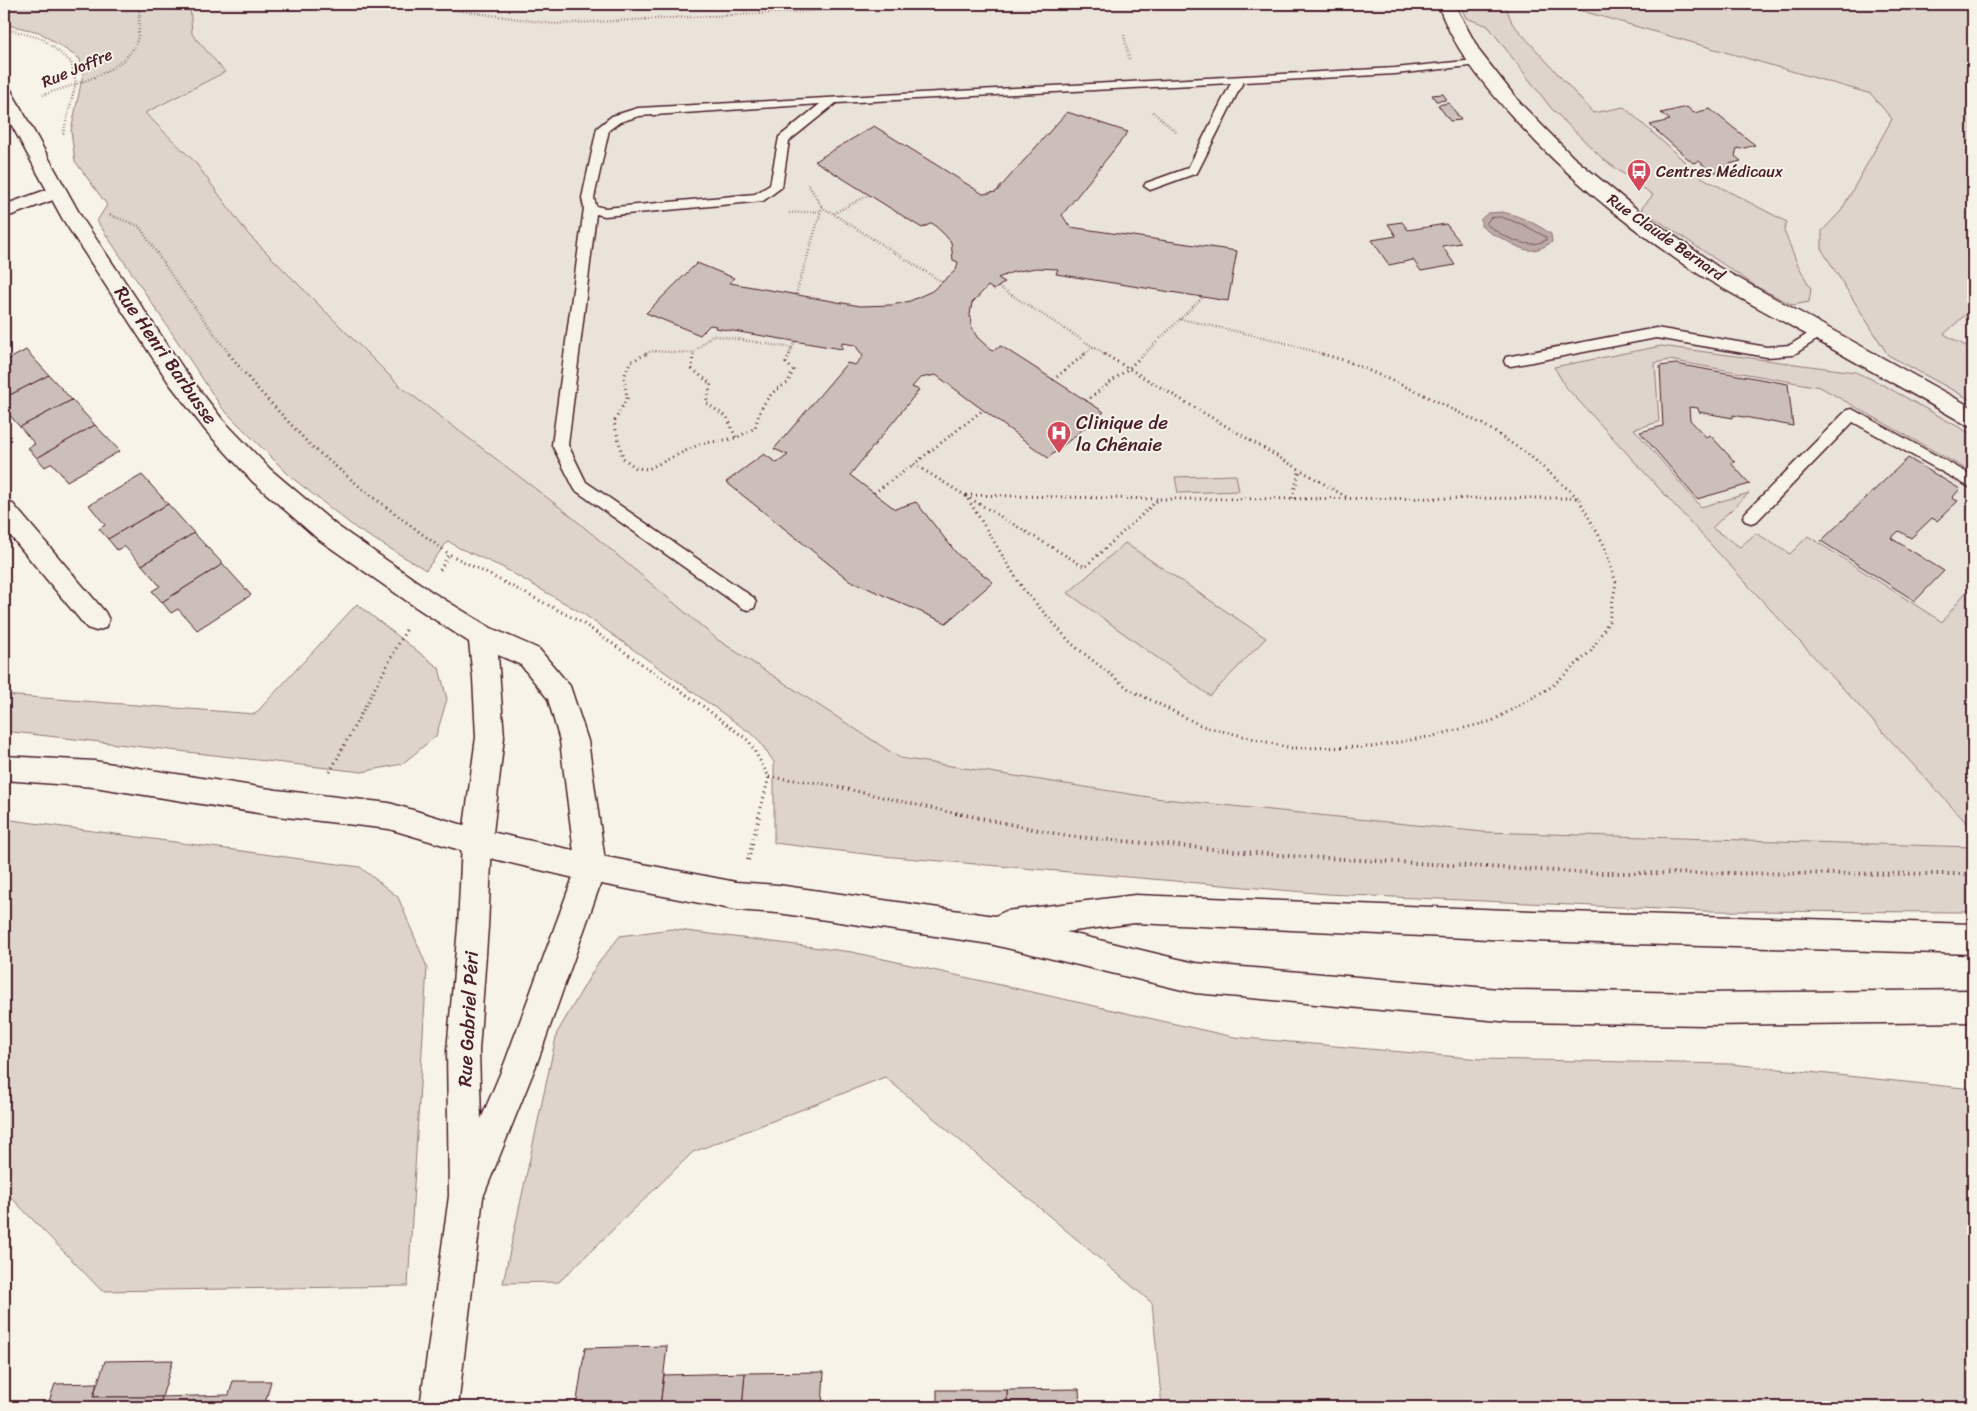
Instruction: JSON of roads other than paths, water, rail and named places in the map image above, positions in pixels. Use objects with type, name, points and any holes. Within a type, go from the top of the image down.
[{"type":"street","name":"Rue Claude Bernard","points":[[1446,4],[1453,23],[1476,64],[1547,143],[1594,186],[1701,266],[1973,418]]},
{"type":"street","name":"Rue Henri Barbusse","points":[[8,100],[72,218],[177,376],[214,425],[261,475],[327,532],[423,599],[482,636],[530,657],[560,694],[574,741],[591,868]]},
{"type":"street","points":[[4,212],[57,192]]},
{"type":"street","points":[[4,511],[96,620]]},
{"type":"street","points":[[477,842],[490,737],[487,678],[482,636]]},
{"type":"street","points":[[4,768],[94,774],[310,807],[389,816],[477,842],[591,868],[736,896],[778,899],[990,929],[1195,978],[1511,1006],[1705,1008],[1973,1006]]},
{"type":"street","name":"Rue Gabriel Péri","points":[[439,1407],[466,1196],[463,1051],[473,927],[477,842]]},
{"type":"street","name":"Rue Gabriel Péri","points":[[466,1196],[521,1063],[591,868]]},
{"type":"street","points":[[990,929],[1135,910],[1534,926],[1973,940]]},
{"type":"lane","points":[[748,603],[580,486],[560,445],[590,208],[588,198],[603,128],[616,119],[646,112],[832,100],[1395,71],[1476,64]]},
{"type":"lane","points":[[1150,186],[1193,170],[1239,79]]},
{"type":"lane","points":[[590,208],[606,212],[758,198],[776,187],[783,140],[832,100]]},
{"type":"lane","points":[[1511,361],[1656,333],[1767,352],[1793,350],[1818,332]]},
{"type":"lane","points":[[1751,517],[1852,414],[1973,483]]},
{"type":"water","points":[[1502,212],[1540,227],[1551,234],[1552,242],[1544,247],[1526,250],[1481,226],[1481,219],[1488,213]]},
{"type":"place","name":"Centres Médicaux","points":[[1639,192]]},
{"type":"place","name":"Clinique de la Chênaie","points":[[1059,454]]}]
